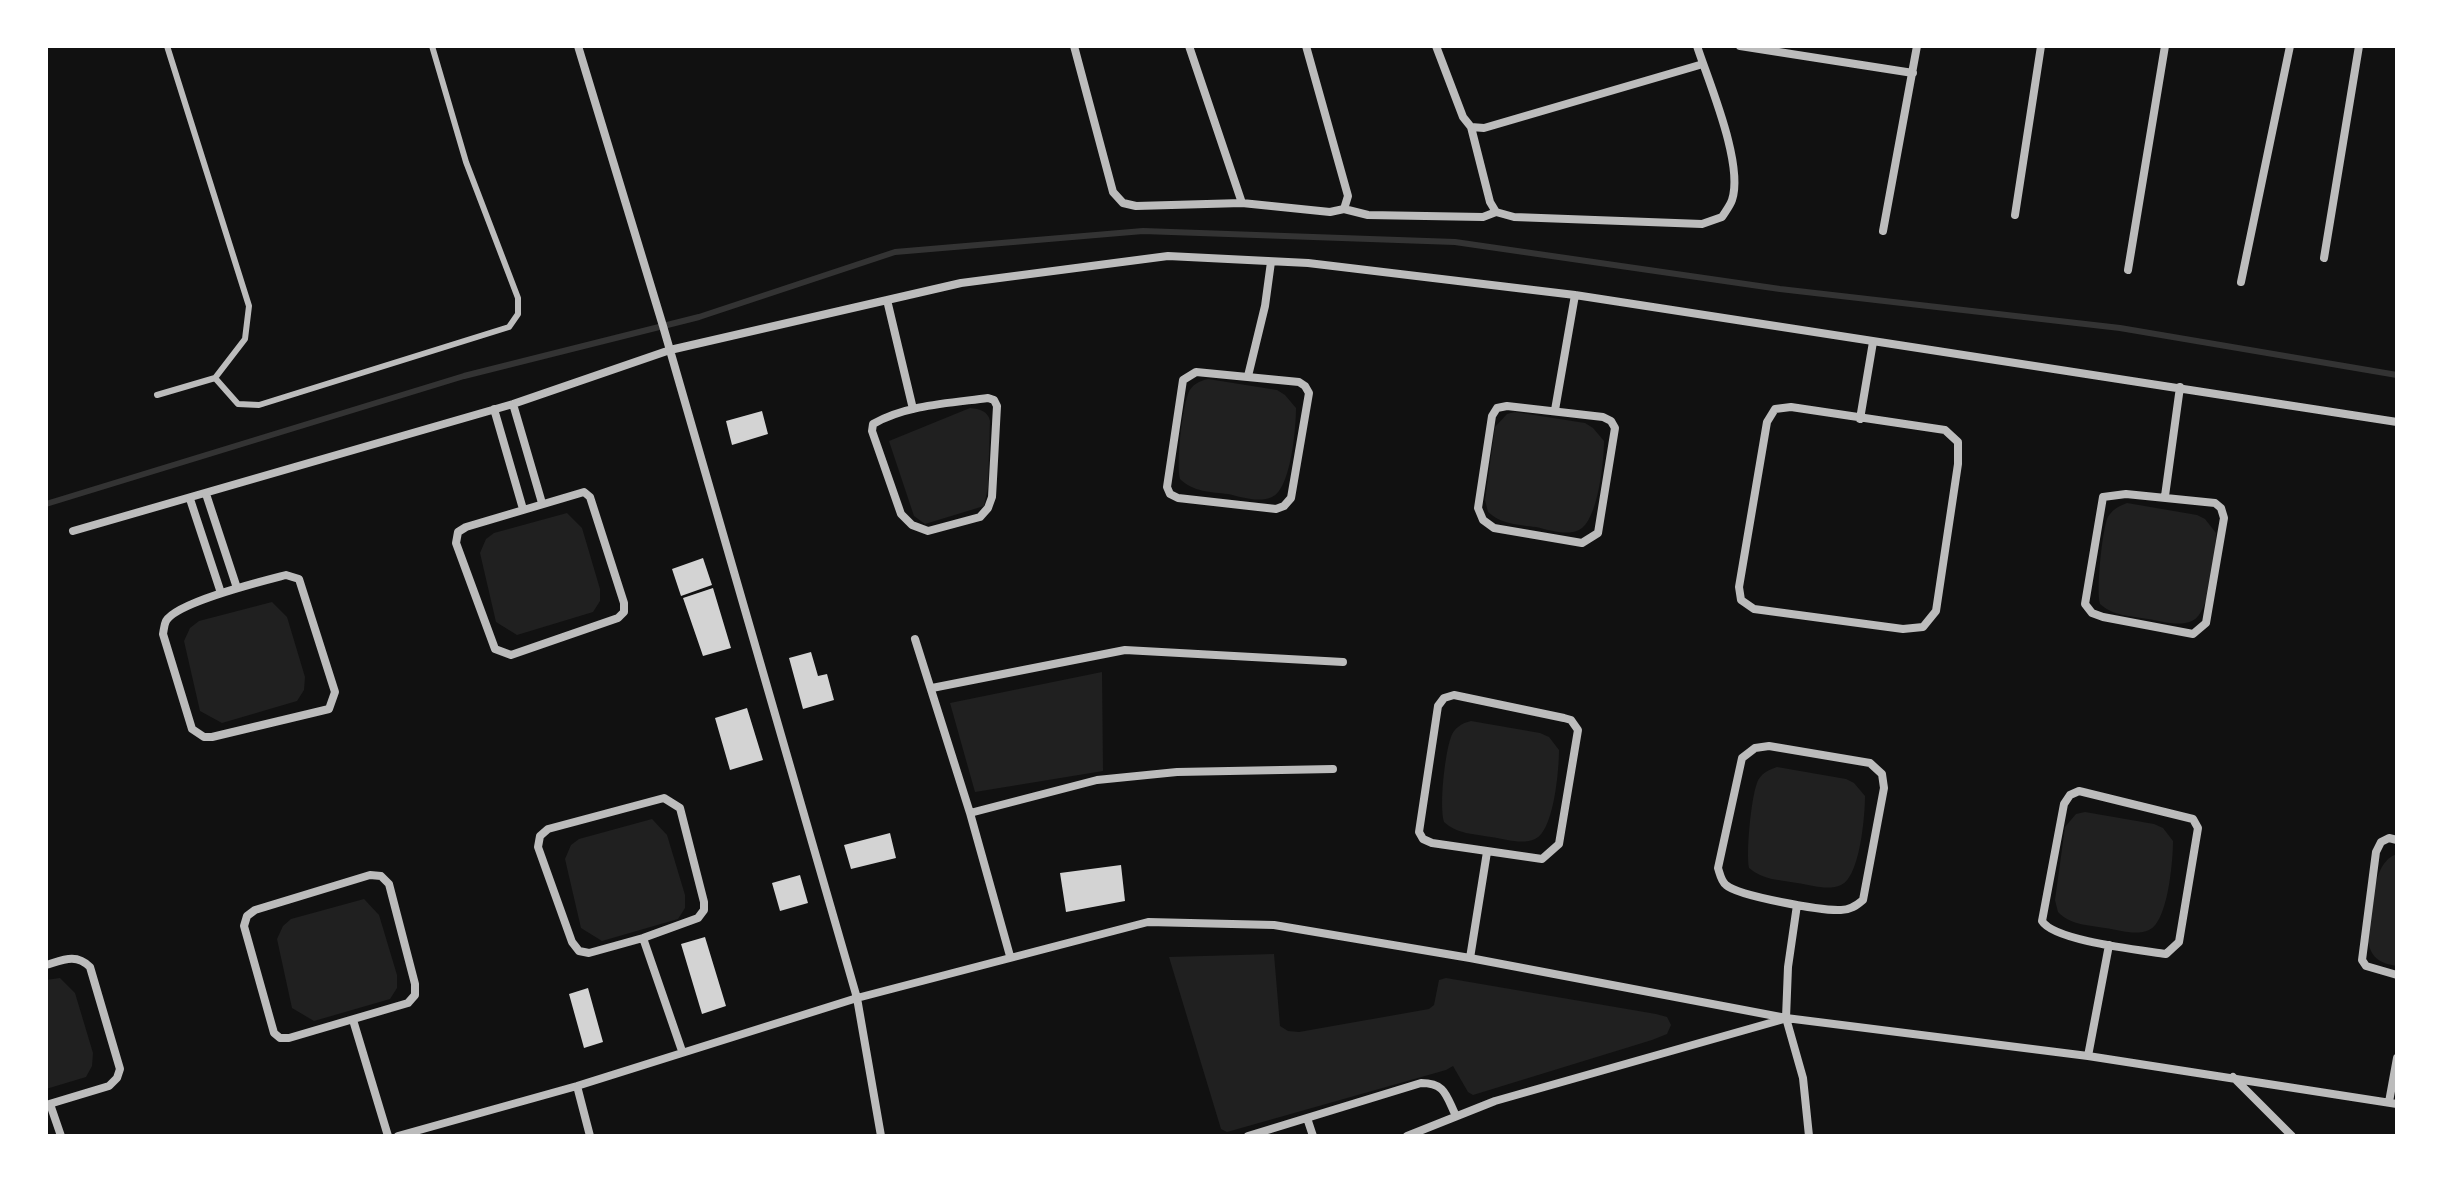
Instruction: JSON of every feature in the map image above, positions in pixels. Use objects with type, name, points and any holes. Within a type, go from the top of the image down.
[{"type":"street","points":[[578,46],[670,350],[857,998],[881,1136]]},
{"type":"street","points":[[1074,46],[1113,192],[1123,203],[1136,206],[1242,203],[1330,212],[1344,209],[1368,215],[1483,217],[1496,212],[1514,217],[1702,224],[1722,217],[1732,199],[1734,171],[1725,131],[1697,46]]},
{"type":"street","points":[[1189,46],[1242,203]]},
{"type":"street","points":[[1306,46],[1348,196],[1344,209]]},
{"type":"street","points":[[1436,46],[1463,117],[1471,127],[1490,202],[1496,212]]},
{"type":"street","points":[[1740,46],[1913,73]]},
{"type":"street","points":[[1883,231],[1917,46]]},
{"type":"street","points":[[2015,215],[2041,46]]},
{"type":"street","points":[[2128,270],[2165,46]]},
{"type":"street","points":[[2241,282],[2290,46]]},
{"type":"street","points":[[2324,258],[2359,46]]},
{"type":"street","points":[[1471,127],[1484,128],[1703,64]]},
{"type":"street","points":[[73,531],[513,404],[670,350],[961,283],[1168,256],[1308,263],[1575,295],[2397,422]]},
{"type":"street","points":[[1248,376],[1265,306],[1271,262]]},
{"type":"street","points":[[1555,410],[1575,295]]},
{"type":"street","points":[[887,300],[913,409]]},
{"type":"street","points":[[1860,419],[1873,342]]},
{"type":"street","points":[[1196,372],[1248,376],[1299,382],[1309,393],[1291,498],[1276,509],[1178,498],[1170,494],[1167,487],[1183,380],[1196,372]]},
{"type":"street","points":[[2165,496],[2180,387]]},
{"type":"street","points":[[988,398],[994,400],[997,406],[992,497],[980,517],[928,531],[912,525],[901,514],[872,431],[873,424],[913,409],[988,398]]},
{"type":"street","points":[[513,404],[542,503]]},
{"type":"street","points":[[1791,407],[1860,419],[1945,430],[1958,442],[1958,464],[1936,611],[1923,627],[1903,629],[1754,609],[1741,600],[1739,587],[1767,422],[1775,409],[1791,407]]},
{"type":"street","points":[[1497,408],[1555,410],[1603,417],[1611,421],[1615,428],[1598,533],[1582,543],[1494,528],[1483,520],[1478,508],[1492,416],[1497,408]]},
{"type":"street","points":[[494,409],[523,509]]},
{"type":"street","points":[[584,492],[590,497],[624,603],[624,612],[618,618],[511,655],[502,654],[495,649],[456,543],[458,532],[466,527],[523,509],[575,493],[584,492]]},
{"type":"street","points":[[206,494],[237,588]]},
{"type":"street","points":[[2126,494],[2165,496],[2215,503],[2221,508],[2224,518],[2206,623],[2193,634],[2103,617],[2092,613],[2085,604],[2103,497],[2126,494]]},
{"type":"street","points":[[190,499],[221,593]]},
{"type":"street","points":[[286,575],[299,579],[335,692],[329,709],[212,737],[204,737],[192,729],[163,634],[166,620],[177,612],[221,593],[286,575]]},
{"type":"street","points":[[915,639],[970,813],[1010,956]]},
{"type":"street","points":[[932,688],[1125,650],[1343,662]]},
{"type":"street","points":[[1454,695],[1564,718],[1571,720],[1578,730],[1559,844],[1542,859],[1487,852],[1432,843],[1423,839],[1419,832],[1438,706],[1444,698],[1454,695]]},
{"type":"street","points":[[1769,746],[1870,763],[1882,774],[1884,788],[1863,900],[1852,909],[1841,910],[1797,905],[1732,889],[1723,883],[1718,868],[1742,758],[1755,748],[1769,746]]},
{"type":"street","points":[[970,813],[1097,780],[1177,772],[1333,769]]},
{"type":"street","points":[[2079,791],[2185,816],[2193,819],[2198,828],[2179,942],[2166,954],[2109,945],[2056,932],[2046,928],[2042,921],[2064,804],[2070,795],[2079,791]]},
{"type":"street","points":[[664,798],[680,808],[704,910],[698,918],[643,938],[589,953],[579,951],[572,942],[538,847],[540,836],[548,829],[664,798]]},
{"type":"street","points":[[2397,840],[2389,838],[2381,842],[2376,852],[2362,960],[2366,966],[2397,975]]},
{"type":"street","points":[[1470,958],[1487,852]]},
{"type":"street","points":[[370,875],[381,876],[389,884],[415,984],[415,995],[408,1003],[353,1020],[289,1038],[280,1038],[274,1033],[244,926],[247,916],[255,910],[370,875]]},
{"type":"street","points":[[1797,905],[1788,967],[1786,1018],[1803,1078],[1809,1136]]},
{"type":"street","points":[[398,1136],[577,1086],[857,998],[1148,922],[1274,925],[1470,958],[1786,1018],[2088,1056],[2393,1103],[2397,1058]]},
{"type":"street","points":[[643,938],[682,1051]]},
{"type":"street","points":[[2088,1056],[2109,945]]},
{"type":"street","points":[[46,965],[75,957],[90,967],[120,1069],[109,1086],[48,1105],[61,1136]]},
{"type":"street","points":[[1407,1136],[1495,1101],[1786,1018]]},
{"type":"street","points":[[353,1020],[388,1136]]},
{"type":"street","points":[[2232,1077],[2292,1136]]},
{"type":"street","points":[[1248,1136],[1421,1083],[1434,1083],[1442,1088],[1456,1116]]},
{"type":"street","points":[[577,1086],[590,1136]]},
{"type":"street","points":[[1307,1118],[1313,1136]]},
{"type":"lane","points":[[157,395],[215,378],[245,339],[249,306],[167,46]]},
{"type":"lane","points":[[215,378],[238,404],[259,405],[509,327],[518,314],[518,298],[466,162],[432,46]]},
{"type":"shaded area","points":[[1208,379],[1277,390],[1296,408],[1288,471],[1284,483],[1272,497],[1244,498],[1202,491],[1180,479],[1179,449],[1189,391]]},
{"type":"shaded area","points":[[970,408],[983,411],[990,421],[988,487],[984,506],[925,524],[914,516],[889,441]]},
{"type":"shaded area","points":[[1515,412],[1585,423],[1604,441],[1595,503],[1586,524],[1579,530],[1563,532],[1517,525],[1488,512],[1485,500],[1495,427],[1507,414]]},
{"type":"shaded area","points":[[2127,503],[2197,515],[2205,519],[2216,533],[2208,595],[2204,607],[2192,621],[2175,624],[2129,616],[2100,604],[2100,562],[2107,519]]},
{"type":"shaded area","points":[[567,513],[582,528],[600,589],[600,601],[593,612],[517,635],[496,622],[480,553],[486,539],[494,533]]},
{"type":"shaded area","points":[[272,602],[287,617],[305,677],[304,690],[297,701],[222,723],[200,711],[184,641],[190,628],[199,621]]},
{"type":"shaded area","points":[[1102,672],[1103,771],[975,792],[950,703]]},
{"type":"shaded area","points":[[1471,721],[1540,733],[1549,737],[1559,750],[1551,813],[1547,825],[1535,839],[1519,842],[1472,834],[1454,829],[1444,822],[1442,792],[1449,745],[1456,729]]},
{"type":"shaded area","points":[[1777,767],[1846,779],[1865,796],[1857,859],[1853,871],[1841,885],[1825,888],[1778,880],[1749,868],[1751,813],[1758,780]]},
{"type":"shaded area","points":[[2085,812],[2154,824],[2163,828],[2173,841],[2165,904],[2161,916],[2149,930],[2133,933],[2086,925],[2068,920],[2058,912],[2055,900],[2065,827],[2076,814]]},
{"type":"shaded area","points":[[652,819],[667,835],[685,895],[685,908],[678,919],[602,941],[581,928],[565,859],[571,845],[579,839]]},
{"type":"shaded area","points":[[2397,854],[2397,966],[2378,959],[2368,942],[2377,879],[2388,859]]},
{"type":"shaded area","points":[[364,899],[379,915],[397,975],[397,988],[390,999],[314,1021],[292,1008],[277,939],[283,926],[291,919]]},
{"type":"shaded area","points":[[1274,954],[1280,1026],[1288,1031],[1299,1032],[1429,1009],[1434,1005],[1439,980],[1446,978],[1656,1014],[1667,1017],[1671,1025],[1667,1034],[1652,1040],[1473,1095],[1468,1092],[1453,1066],[1227,1132],[1221,1129],[1169,957]]},
{"type":"shaded area","points":[[60,978],[75,993],[93,1053],[92,1066],[86,1077],[46,1089],[46,980]]},
{"type":"building","points":[[762,411],[768,434],[732,445],[726,421]]},
{"type":"building","points":[[703,558],[712,585],[681,596],[672,569]]},
{"type":"building","points":[[713,588],[731,648],[703,656],[683,598]]},
{"type":"building","points":[[811,652],[818,676],[827,674],[834,700],[803,709],[789,658]]},
{"type":"building","points":[[747,708],[763,760],[730,770],[715,718]]},
{"type":"building","points":[[890,833],[896,858],[851,869],[844,845]]},
{"type":"building","points":[[1121,865],[1125,901],[1066,912],[1060,873]]},
{"type":"building","points":[[800,875],[808,903],[780,911],[772,883]]},
{"type":"building","points":[[705,937],[726,1006],[702,1014],[681,944]]},
{"type":"building","points":[[588,988],[603,1042],[584,1048],[569,994]]},
{"type":"waterway","points":[[46,504],[464,376],[699,317],[895,252],[1143,231],[1455,242],[1780,289],[2120,328],[2397,375]]}]
